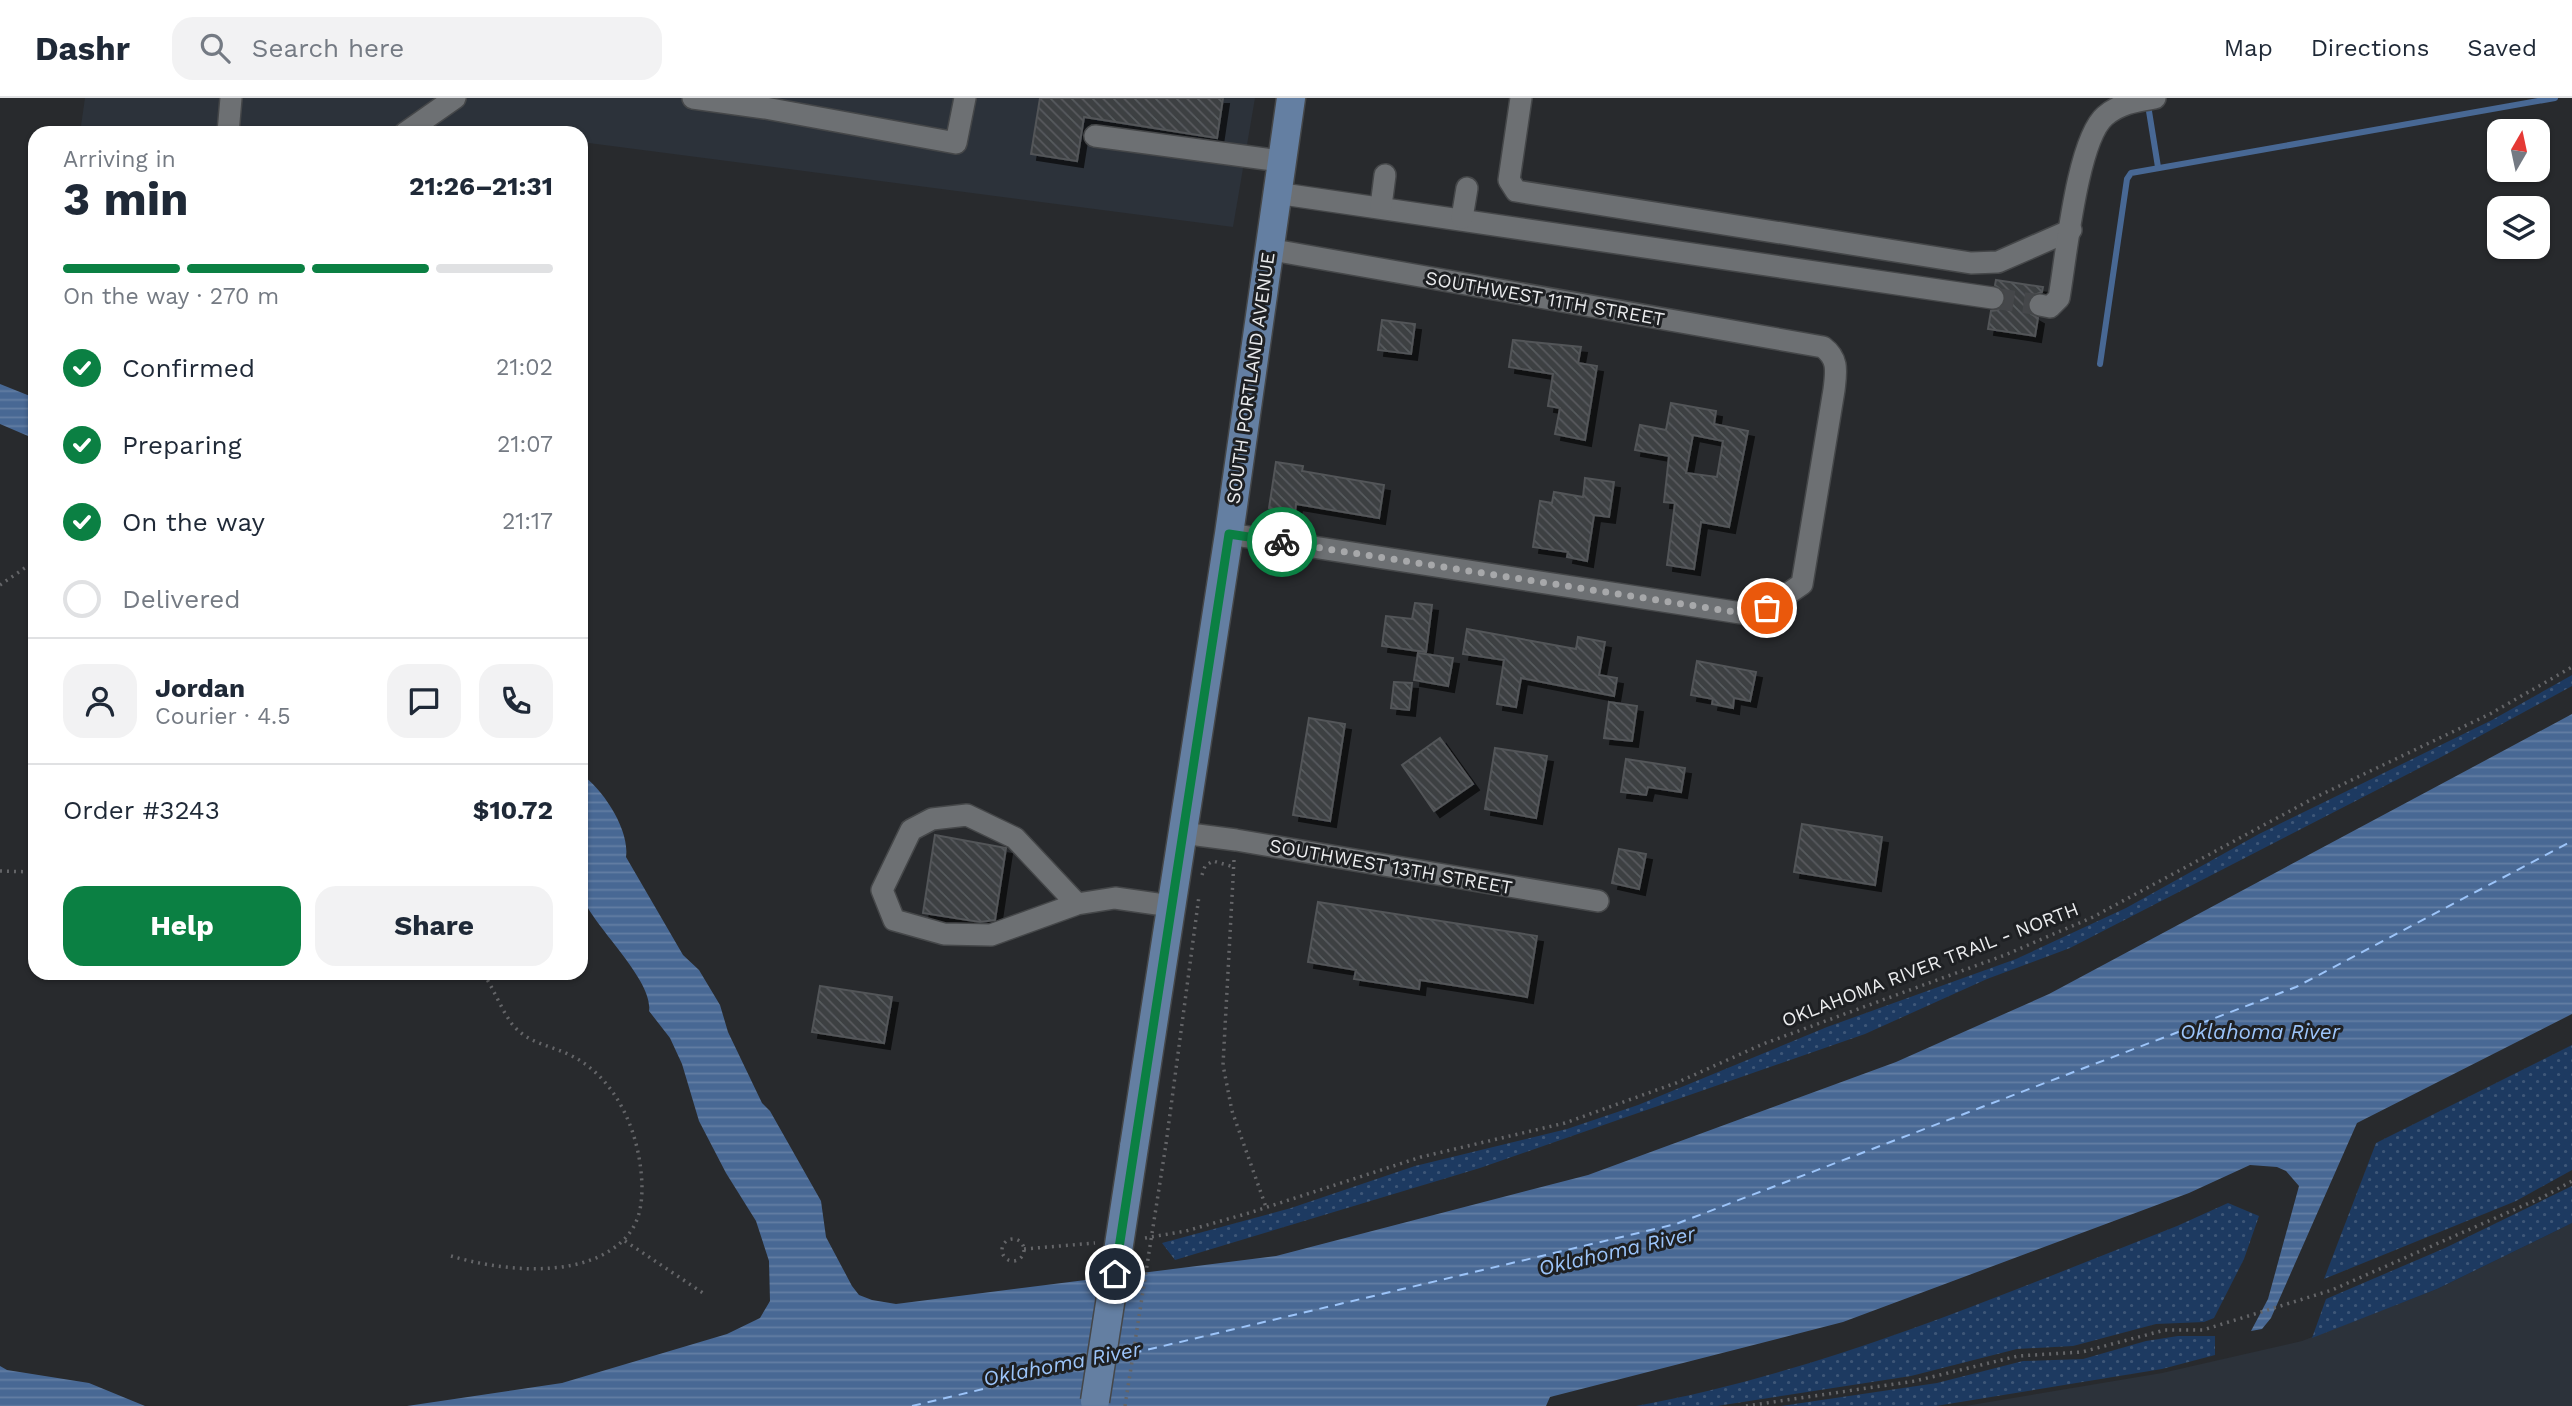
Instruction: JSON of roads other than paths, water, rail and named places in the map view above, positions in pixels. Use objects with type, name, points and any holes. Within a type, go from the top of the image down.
[{"type":"main road","name":"SOUTH PORTLAND AVENUE","points":[[1095,1406],[1229,534],[1267,249],[1291,98]]},
{"type":"street","points":[[229,126],[231,98]]},
{"type":"street","points":[[415,126],[454,98]]},
{"type":"street","points":[[693,98],[765,108],[956,143],[965,98]]},
{"type":"street","points":[[1521,98],[1508,180],[1516,191],[1971,263],[1998,262],[2071,230]]},
{"type":"street","points":[[2040,305],[2050,307],[2059,298],[2088,143],[2109,105],[2155,98]]},
{"type":"street","points":[[1095,136],[1281,161]]},
{"type":"street","points":[[1381,206],[1385,175]]},
{"type":"street","points":[[1462,219],[1467,188]]},
{"type":"street","points":[[1276,193],[1381,206],[1993,298]]},
{"type":"street","name":"SOUTHWEST 11TH STREET","points":[[1229,534],[1741,613],[1767,608],[1802,584],[1836,367],[1832,354],[1823,347],[1267,249]]},
{"type":"street","points":[[1077,904],[1015,838],[967,815],[932,818],[911,830],[882,890],[894,920],[944,934],[991,935],[1077,904],[1115,898],[1171,906]]},
{"type":"street","name":"SOUTHWEST 13TH STREET","points":[[1182,833],[1236,839],[1598,901]]},
{"type":"water","points":[[0,384],[28,395],[28,436],[0,424]]},
{"type":"water","name":"Oklahoma River","points":[[2572,714],[2572,1014],[2357,1123],[2271,1318],[2262,1329],[2251,1331],[2268,1299],[2299,1186],[2286,1171],[2277,1167],[2250,1165],[2189,1193],[1843,1322],[1550,1397],[1546,1406],[407,1406],[562,1383],[727,1334],[760,1318],[770,1301],[769,1261],[756,1221],[726,1173],[699,1121],[682,1064],[670,1038],[649,1011],[648,999],[642,985],[588,908],[588,780],[613,811],[624,835],[626,857],[683,955],[699,970],[720,1005],[728,1032],[762,1103],[770,1111],[821,1201],[826,1237],[852,1286],[859,1295],[896,1304],[1276,1256],[1588,1175],[1896,1062],[2049,994]]},
{"type":"water","points":[[0,1366],[7,1370],[89,1383],[145,1406],[0,1406]]},
{"type":"waterway","points":[[2100,364],[2127,179],[2131,173],[2555,98]]},
{"type":"waterway","points":[[2148,105],[2158,167]]},
{"type":"tunnel","points":[[1993,298],[2040,305]]}]
